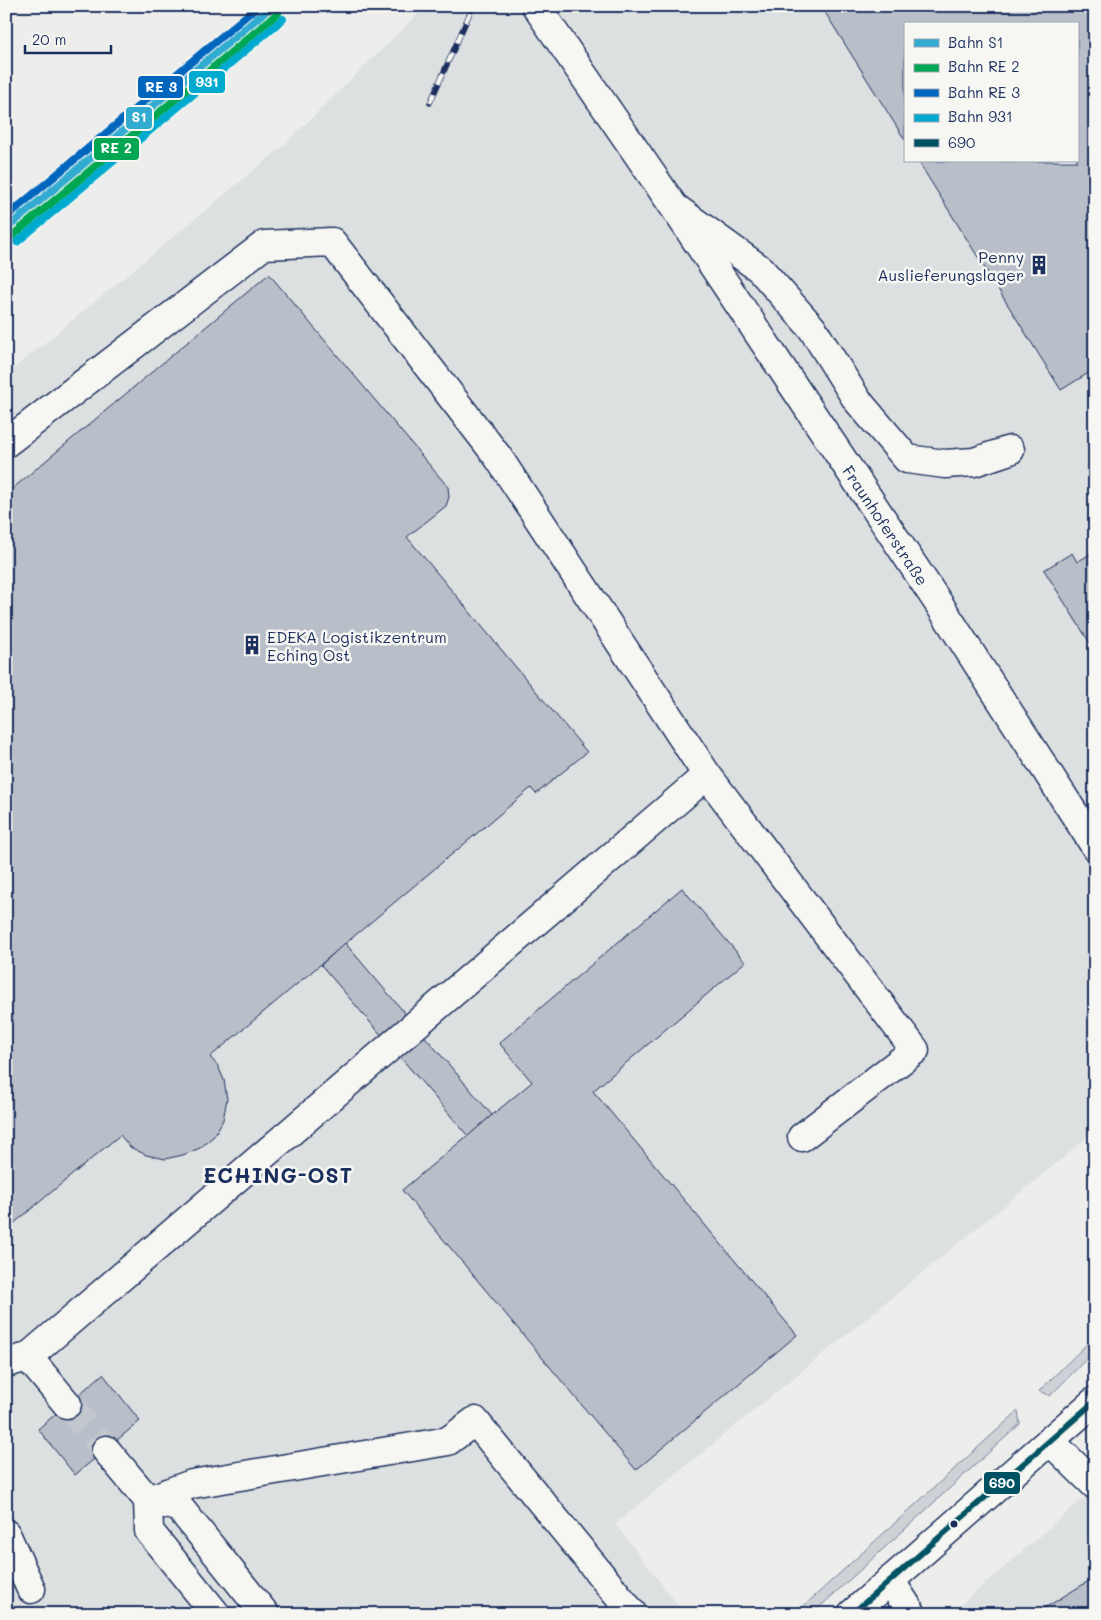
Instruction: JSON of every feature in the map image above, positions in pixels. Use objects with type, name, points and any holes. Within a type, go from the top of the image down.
[{"type":"main road","name":"Fraunhoferstraße","points":[[536,6],[674,207],[944,612],[1095,846]]},
{"type":"main road","points":[[674,207],[760,269],[812,328],[857,400],[907,459],[945,464],[974,462],[1010,450]]},
{"type":"main road","points":[[6,442],[264,245],[332,242],[498,456],[707,775],[915,1050],[802,1137]]},
{"type":"main road","points":[[67,1404],[17,1360],[707,775]]},
{"type":"main road","points":[[852,1614],[1095,1402]]},
{"type":"main road","points":[[148,1500],[192,1484],[448,1441],[475,1421],[633,1614]]},
{"type":"main road","points":[[1050,1441],[1095,1484]]},
{"type":"main road","points":[[106,1450],[148,1500],[179,1507],[265,1614]]},
{"type":"main road","points":[[148,1500],[149,1531],[216,1614]]},
{"type":"main road","points":[[6,1534],[31,1589]]},
{"type":"main road","points":[[890,1580],[912,1614]]},
{"type":"shaded area","points":[[426,6],[1095,6],[1095,1130],[615,1524],[685,1614],[6,1614],[6,375],[282,147]]},
{"type":"shaded area","points":[[1095,1336],[1095,1350],[1050,1396],[1039,1391]]},
{"type":"shaded area","points":[[1018,1411],[1020,1424],[812,1614],[795,1614]]},
{"type":"shaded area","points":[[1095,1488],[1095,1614],[950,1614]]},
{"type":"building","name":"Penny Auslieferungslager","points":[[821,6],[1095,6],[1095,369],[1061,390],[919,162],[1078,162],[1078,22],[904,22],[904,138]]},
{"type":"building","name":"EDEKA Logistikzentrum Eching Ost","points":[[269,274],[448,487],[449,497],[446,506],[407,537],[587,752],[536,794],[531,788],[210,1057],[218,1066],[224,1080],[227,1099],[223,1120],[214,1136],[200,1148],[183,1155],[165,1159],[146,1155],[130,1147],[120,1135],[6,1230],[6,494]]},
{"type":"building","points":[[1095,551],[1095,651],[1044,570],[1072,553],[1077,562]]},
{"type":"building","points":[[682,888],[745,962],[593,1091],[797,1335],[636,1470],[402,1190],[532,1082],[499,1043]]},
{"type":"building","points":[[345,943],[492,1115],[468,1136],[321,965]]},
{"type":"building","points":[[103,1374],[140,1421],[75,1475],[38,1429]]},
{"type":"building","points":[[1095,1577],[1095,1614],[1035,1614]]},
{"type":"tunnel","points":[[67,1404],[106,1450]]},
{"type":"railway","points":[[430,103],[473,6]]},
{"type":"rail line","name":"S1","points":[[6,229],[272,6]]},
{"type":"rail line","name":"931","points":[[17,242],[283,19]]},
{"type":"transit line","points":[[6,217],[258,6]]},
{"type":"transit line","points":[[12,236],[278,13]]},
{"type":"transit line","name":"690","points":[[852,1614],[1095,1401]]},
{"type":"place","name":"Penny Auslieferungslager","points":[[1039,265]]},
{"type":"place","name":"EDEKA Logistikzentrum Eching Ost","points":[[252,645]]},
{"type":"district","name":"ECHING-OST","points":[[278,1174]]}]
